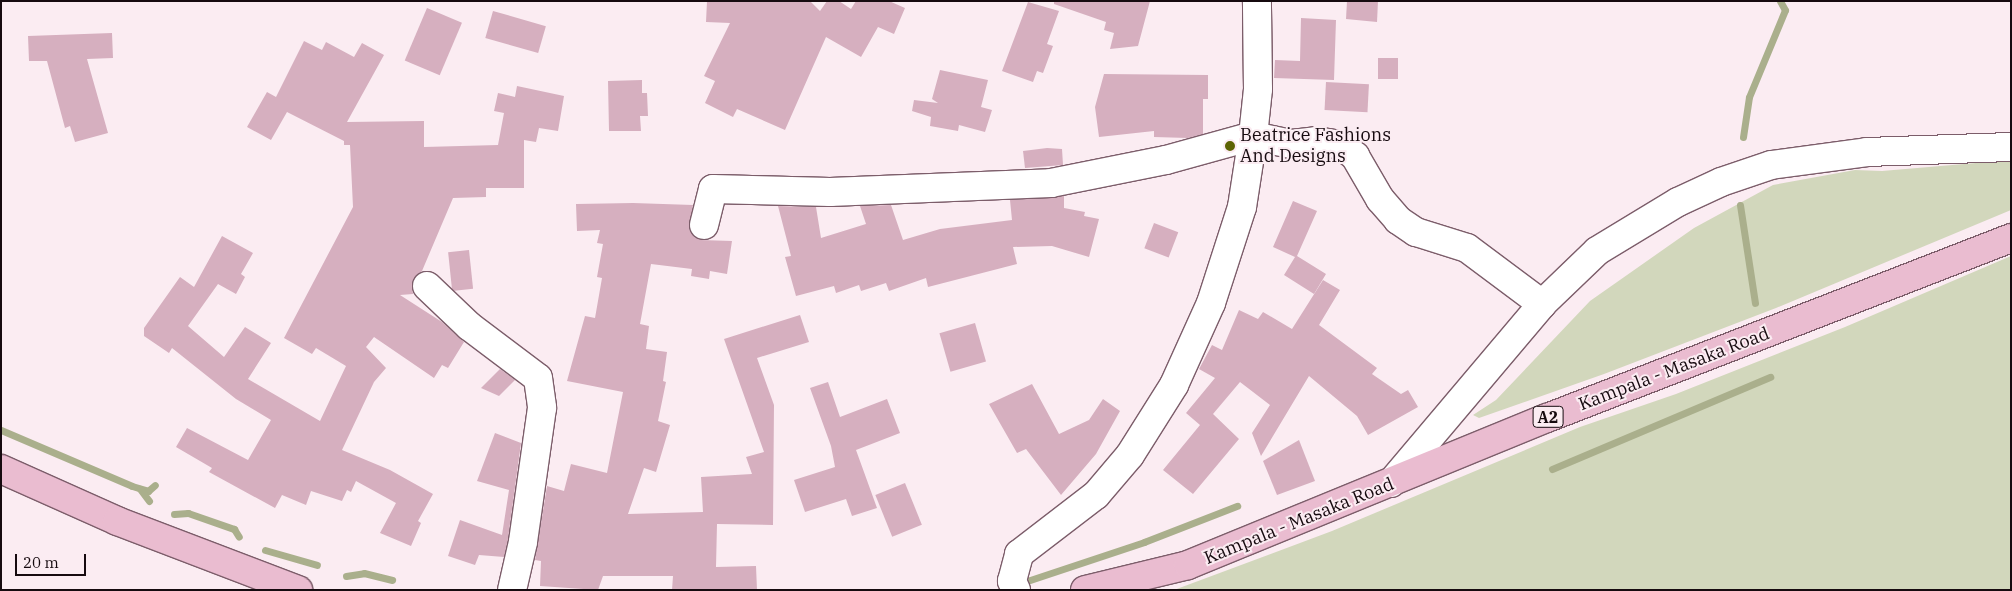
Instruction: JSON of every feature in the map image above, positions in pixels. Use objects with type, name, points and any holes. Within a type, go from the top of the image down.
[{"type":"main road","name":"Kampala - Masaka Road","points":[[1085,590],[1188,566],[1547,418],[2011,238]]},
{"type":"main road","points":[[1,469],[117,521],[298,590]]},
{"type":"street","points":[[1016,590],[1012,581],[1019,554],[1096,494],[1130,455],[1174,385],[1211,303],[1242,207],[1254,136],[1258,88],[1257,1]]},
{"type":"street","points":[[704,225],[713,189],[830,192],[1051,183],[1166,160],[1254,136],[1292,144],[1316,141],[1340,145],[1355,156],[1380,199],[1398,220],[1416,232],[1467,248],[1542,304]]},
{"type":"street","points":[[1391,483],[1542,304],[1597,252],[1678,202],[1738,176],[1771,166],[1867,152],[2011,147]]},
{"type":"street","points":[[427,286],[469,326],[538,378],[541,390],[539,425],[523,542],[512,590]]},
{"type":"green space","points":[[2011,160],[2011,210],[1776,308],[1604,374],[1479,418],[1473,415],[1496,400],[1590,301],[1694,228],[1773,185],[1855,170],[1882,171]]},
{"type":"green space","points":[[2011,256],[2011,590],[1174,590],[1332,531],[1580,427],[1676,394],[1845,327]]},
{"type":"building","points":[[707,1],[810,1],[820,11],[827,1],[839,1],[851,9],[856,1],[889,1],[905,8],[894,34],[878,27],[861,57],[826,37],[785,130],[737,109],[733,117],[705,103],[715,81],[704,76],[730,23],[706,22]]},
{"type":"building","points":[[1054,1],[1150,1],[1138,46],[1110,49],[1114,33],[1104,30],[1106,22],[1054,4]]},
{"type":"building","points":[[1347,1],[1378,1],[1377,22],[1346,19]]},
{"type":"building","points":[[1028,2],[1059,11],[1047,44],[1053,46],[1043,73],[1037,71],[1033,82],[1002,71]]},
{"type":"building","points":[[427,8],[462,23],[440,75],[405,60]]},
{"type":"building","points":[[493,11],[546,26],[538,53],[485,38]]},
{"type":"building","points":[[1301,18],[1336,20],[1334,80],[1274,78],[1275,60],[1300,61]]},
{"type":"building","points":[[112,33],[113,58],[87,59],[108,133],[75,142],[70,126],[65,128],[47,61],[29,61],[28,36]]},
{"type":"building","points":[[304,41],[322,50],[326,42],[354,57],[362,43],[384,55],[347,122],[424,121],[424,147],[498,145],[504,113],[494,111],[498,93],[515,97],[517,86],[564,96],[558,131],[539,128],[536,142],[524,140],[524,188],[486,188],[486,197],[453,198],[422,271],[412,282],[413,294],[400,295],[442,322],[464,342],[448,368],[442,365],[434,378],[374,337],[366,347],[386,368],[374,382],[342,450],[390,470],[433,494],[418,521],[421,523],[411,546],[380,533],[396,503],[356,481],[351,492],[347,490],[342,501],[311,491],[306,505],[282,495],[275,508],[209,472],[212,468],[176,447],[187,428],[248,460],[271,420],[236,399],[172,348],[169,353],[144,336],[144,328],[180,277],[194,287],[222,236],[253,253],[241,274],[245,277],[236,294],[218,284],[188,326],[224,357],[245,327],[271,343],[248,379],[320,421],[346,366],[316,348],[312,354],[284,338],[353,207],[350,145],[344,145],[344,141],[287,112],[271,140],[247,127],[267,92],[276,97]]},
{"type":"building","points":[[1378,58],[1398,58],[1398,79],[1378,79]]},
{"type":"building","points":[[940,70],[988,80],[981,107],[992,110],[985,132],[959,125],[958,131],[930,126],[931,117],[912,111],[914,100],[938,103],[932,99]]},
{"type":"building","points":[[1104,74],[1208,75],[1208,99],[1203,99],[1203,134],[1188,138],[1154,137],[1154,131],[1099,137],[1095,107]]},
{"type":"building","points":[[642,80],[642,93],[647,93],[648,116],[640,116],[641,131],[609,131],[608,81]]},
{"type":"building","points":[[1326,82],[1369,84],[1367,112],[1325,110]]},
{"type":"building","points":[[1047,148],[1062,149],[1063,165],[1025,168],[1023,151]]},
{"type":"building","points":[[1064,196],[1064,208],[1085,212],[1084,216],[1099,219],[1089,257],[1052,246],[1013,247],[1017,264],[928,287],[926,278],[889,291],[886,283],[861,291],[859,285],[836,293],[834,286],[796,296],[785,257],[791,256],[778,206],[816,207],[821,238],[866,224],[860,206],[891,205],[903,240],[940,229],[1012,220],[1010,200]]},
{"type":"building","points":[[1293,201],[1317,211],[1297,256],[1326,274],[1314,294],[1284,275],[1295,257],[1273,247]]},
{"type":"building","points":[[576,204],[693,205],[689,229],[694,237],[701,240],[732,241],[727,274],[710,271],[709,279],[691,276],[692,269],[651,264],[640,324],[649,326],[646,349],[667,352],[663,381],[666,382],[658,421],[670,425],[656,472],[644,468],[628,514],[703,512],[701,477],[752,474],[746,457],[764,452],[724,339],[800,315],[809,342],[757,358],[774,405],[773,525],[717,524],[716,567],[756,566],[757,590],[672,590],[673,576],[603,576],[598,590],[540,586],[541,561],[535,560],[547,486],[564,491],[571,464],[607,473],[623,392],[567,381],[585,316],[595,318],[602,278],[597,277],[603,244],[597,243],[600,230],[577,231]]},
{"type":"building","points":[[1154,223],[1178,232],[1169,258],[1144,248]]},
{"type":"building","points":[[469,250],[473,289],[452,291],[448,252]]},
{"type":"building","points":[[1323,280],[1340,290],[1319,325],[1377,368],[1372,374],[1401,394],[1408,390],[1418,407],[1368,435],[1357,416],[1309,376],[1261,456],[1252,433],[1270,405],[1240,382],[1213,414],[1239,439],[1193,494],[1163,470],[1200,425],[1186,413],[1215,378],[1199,369],[1212,345],[1222,350],[1239,310],[1258,319],[1263,312],[1292,329]]},
{"type":"building","points":[[975,323],[986,361],[950,372],[939,333]]},
{"type":"building","points":[[500,369],[515,380],[499,396],[481,388]]},
{"type":"building","points":[[828,382],[840,417],[887,399],[900,433],[856,450],[877,508],[852,516],[846,499],[805,512],[794,480],[835,467],[831,446],[810,388]]},
{"type":"building","points":[[1032,384],[1059,434],[1089,420],[1103,399],[1120,411],[1096,454],[1061,495],[1026,449],[1017,453],[989,404]]},
{"type":"building","points":[[495,433],[521,443],[508,539],[504,557],[479,555],[475,565],[448,556],[460,520],[502,535],[509,490],[477,481]]},
{"type":"building","points":[[1299,440],[1315,481],[1277,495],[1263,461]]},
{"type":"building","points":[[905,483],[922,525],[892,537],[875,495]]},
{"type":"waterway","points":[[1743,137],[1749,97],[1785,10],[1780,1]]},
{"type":"waterway","points":[[1740,205],[1755,303]]},
{"type":"waterway","points":[[1552,469],[1770,377]]},
{"type":"waterway","points":[[1,430],[132,486],[148,491],[155,485]]},
{"type":"waterway","points":[[140,489],[149,501]]},
{"type":"waterway","points":[[1021,583],[1144,542],[1237,506]]},
{"type":"waterway","points":[[174,514],[188,513],[234,529],[239,537]]},
{"type":"waterway","points":[[265,550],[317,565]]},
{"type":"waterway","points":[[346,576],[364,573],[392,580]]},
{"type":"place","name":"Beatrice Fashions And Designs","points":[[1230,146]]}]
